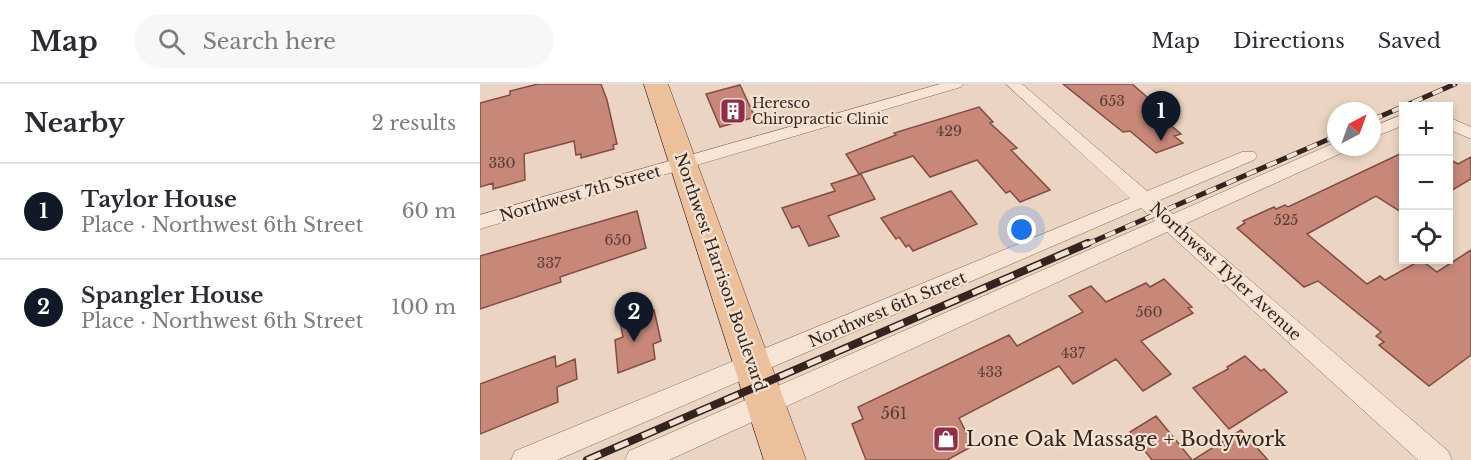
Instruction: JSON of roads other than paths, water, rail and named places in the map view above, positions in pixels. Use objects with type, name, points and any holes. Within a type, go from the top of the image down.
[{"type":"main road","name":"Northwest Harrison Boulevard","points":[[656,84],[785,460]]},
{"type":"street","name":"Northwest 7th Street","points":[[480,222],[956,84]]},
{"type":"street","name":"Northwest Tyler Avenue","points":[[1013,84],[1438,460]]},
{"type":"street","points":[[1381,129],[1399,121]]},
{"type":"street","points":[[1453,124],[1471,134]]},
{"type":"street","points":[[639,460],[1327,153]]},
{"type":"street","name":"Northwest 6th Street","points":[[525,460],[1248,156]]},
{"type":"railway","points":[[1381,116],[1455,84]]},
{"type":"railway","points":[[1085,245],[1327,140]]},
{"type":"railway","points":[[587,460],[1088,243]]},
{"type":"place","name":"Heresco Chiropractic Clinic","points":[[733,111]]},
{"type":"place","name":"Taylor House","points":[[1161,141]]},
{"type":"place","name":"Spangler House","points":[[634,342]]},
{"type":"place","name":"Lone Oak Massage + Bodywork","points":[[946,439]]}]
